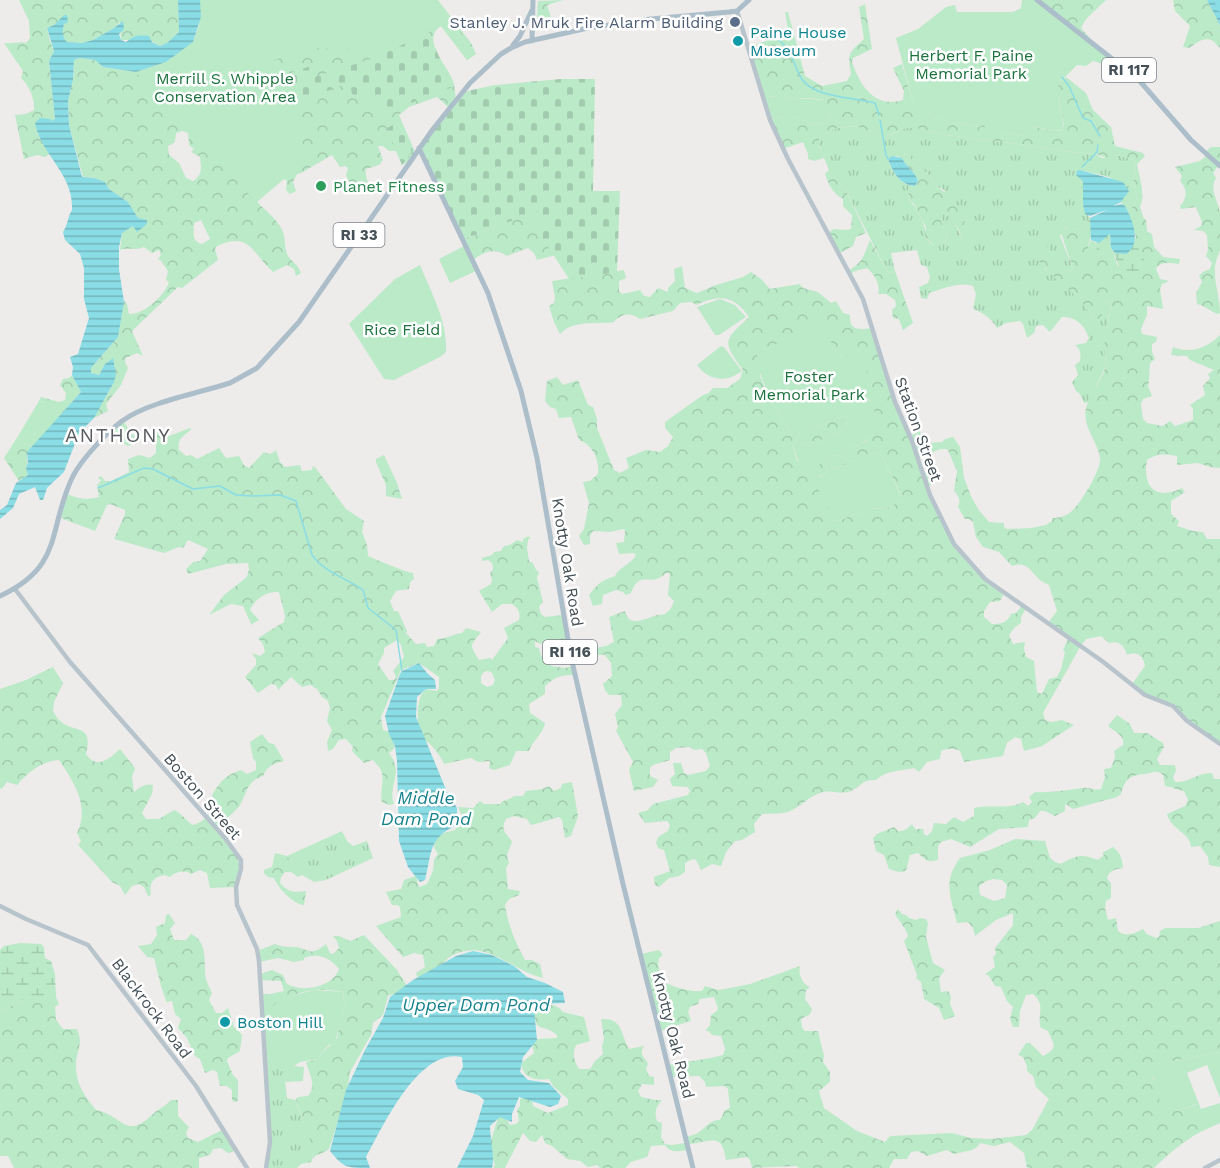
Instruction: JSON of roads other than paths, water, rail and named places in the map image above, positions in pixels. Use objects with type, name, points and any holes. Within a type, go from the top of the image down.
[{"type":"main road","name":"RI 33","points":[[511,48],[532,41],[533,0]]},
{"type":"main road","points":[[532,41],[620,22],[737,11],[749,0]]},
{"type":"main road","name":"RI 117","points":[[1037,0],[1138,79],[1191,140],[1220,166]]},
{"type":"main road","name":"RI 33","points":[[0,596],[25,583],[44,562],[74,476],[108,434],[122,421],[137,412],[230,383],[257,368],[299,322],[419,148],[470,83],[511,48],[520,36],[532,10]]},
{"type":"main road","name":"Knotty Oak Road","points":[[419,148],[485,285],[518,381],[537,458],[573,667],[693,1168]]},
{"type":"street","name":"Station Street","points":[[737,11],[770,120],[796,176],[862,299],[895,402],[912,441],[930,495],[954,544],[985,579],[1102,661],[1144,695],[1173,706],[1187,721],[1220,744]]},
{"type":"street","name":"Boston Street","points":[[15,589],[70,662],[225,838],[241,860],[236,887],[237,905],[256,949],[260,976],[270,1142],[267,1168]]},
{"type":"street","name":"Blackrock Road","points":[[0,906],[88,945],[196,1086],[247,1168]]},
{"type":"street","points":[[1205,1168],[1220,1160]]},
{"type":"water","points":[[178,0],[200,0],[201,17],[193,42],[166,62],[136,72],[103,67],[95,60],[80,58],[74,60],[73,80],[68,101],[69,125],[82,177],[105,182],[109,189],[128,202],[138,218],[147,220],[147,224],[137,232],[133,226],[122,233],[119,247],[119,269],[124,302],[118,337],[91,368],[91,373],[99,375],[105,364],[113,358],[116,374],[114,382],[94,418],[79,433],[64,472],[47,488],[43,500],[40,500],[35,487],[19,494],[13,508],[0,519],[0,510],[7,505],[16,483],[28,475],[27,452],[81,392],[72,375],[73,367],[70,357],[78,354],[89,318],[84,299],[84,268],[80,254],[65,240],[63,232],[72,210],[68,186],[38,134],[35,123],[40,118],[53,121],[55,119],[49,61],[54,51],[47,28],[67,15],[68,22],[64,24],[63,29],[64,38],[67,42],[82,43],[93,40],[123,21],[124,29],[119,34],[121,40],[126,42],[136,36],[149,36],[152,42],[160,46],[179,32]]},
{"type":"water","points":[[1207,0],[1217,0],[1220,5],[1220,25]]},
{"type":"water","points":[[892,156],[902,158],[915,174],[918,181],[915,186],[905,183],[898,177],[888,159]]},
{"type":"water","points":[[1080,170],[1123,182],[1129,191],[1121,202],[1113,206],[1122,204],[1125,206],[1133,225],[1134,244],[1126,254],[1115,253],[1111,248],[1110,234],[1099,243],[1091,240],[1090,218],[1109,209],[1090,216],[1085,214],[1083,181],[1076,175]]},
{"type":"water","name":"Middle Dam Pond","points":[[419,663],[435,680],[436,689],[426,689],[417,697],[416,717],[447,792],[457,808],[457,825],[436,841],[425,880],[420,882],[408,867],[399,841],[397,761],[395,746],[389,734],[385,716],[400,674]]},
{"type":"water","name":"Upper Dam Pond","points":[[473,951],[492,955],[514,966],[527,977],[563,992],[565,1003],[542,1004],[534,1009],[537,1040],[523,1057],[520,1072],[528,1080],[549,1083],[561,1096],[558,1104],[550,1107],[519,1097],[512,1114],[512,1122],[500,1117],[490,1126],[492,1168],[457,1168],[473,1136],[484,1100],[478,1095],[458,1089],[455,1081],[463,1067],[462,1057],[446,1057],[431,1064],[404,1092],[366,1157],[370,1168],[350,1167],[342,1164],[330,1151],[346,1090],[383,1018],[390,997],[413,980],[456,956]]},
{"type":"waterway","points":[[1218,0],[1220,8]]},
{"type":"waterway","points":[[777,38],[790,53],[801,78],[807,85],[835,96],[875,103],[879,115]]},
{"type":"waterway","points":[[1062,77],[1069,86],[1083,118],[1091,121],[1100,136]]},
{"type":"waterway","points":[[880,120],[888,159]]},
{"type":"waterway","points":[[1082,167],[1097,152],[1098,145]]},
{"type":"waterway","points":[[98,488],[144,468],[153,469],[193,489],[220,486],[236,495],[280,495],[296,501],[312,555],[329,571],[363,590],[368,608],[396,630],[402,671]]},
{"type":"place","name":"Stanley J. Mruk Fire Alarm Building","points":[[735,22]]},
{"type":"place","name":"Paine House Museum","points":[[738,41]]},
{"type":"place","name":"Planet Fitness","points":[[321,186]]},
{"type":"place","name":"Boston Hill","points":[[225,1022]]},
{"type":"district","name":"ANTHONY","points":[[118,435]]},
{"type":"park label","name":"Herbert F. Paine Memorial Park","points":[[971,64]]},
{"type":"park label","name":"Merrill S. Whipple Conservation Area","points":[[225,87]]},
{"type":"park label","name":"Rice Field","points":[[402,329]]},
{"type":"park label","name":"Foster Memorial Park","points":[[809,385]]}]
